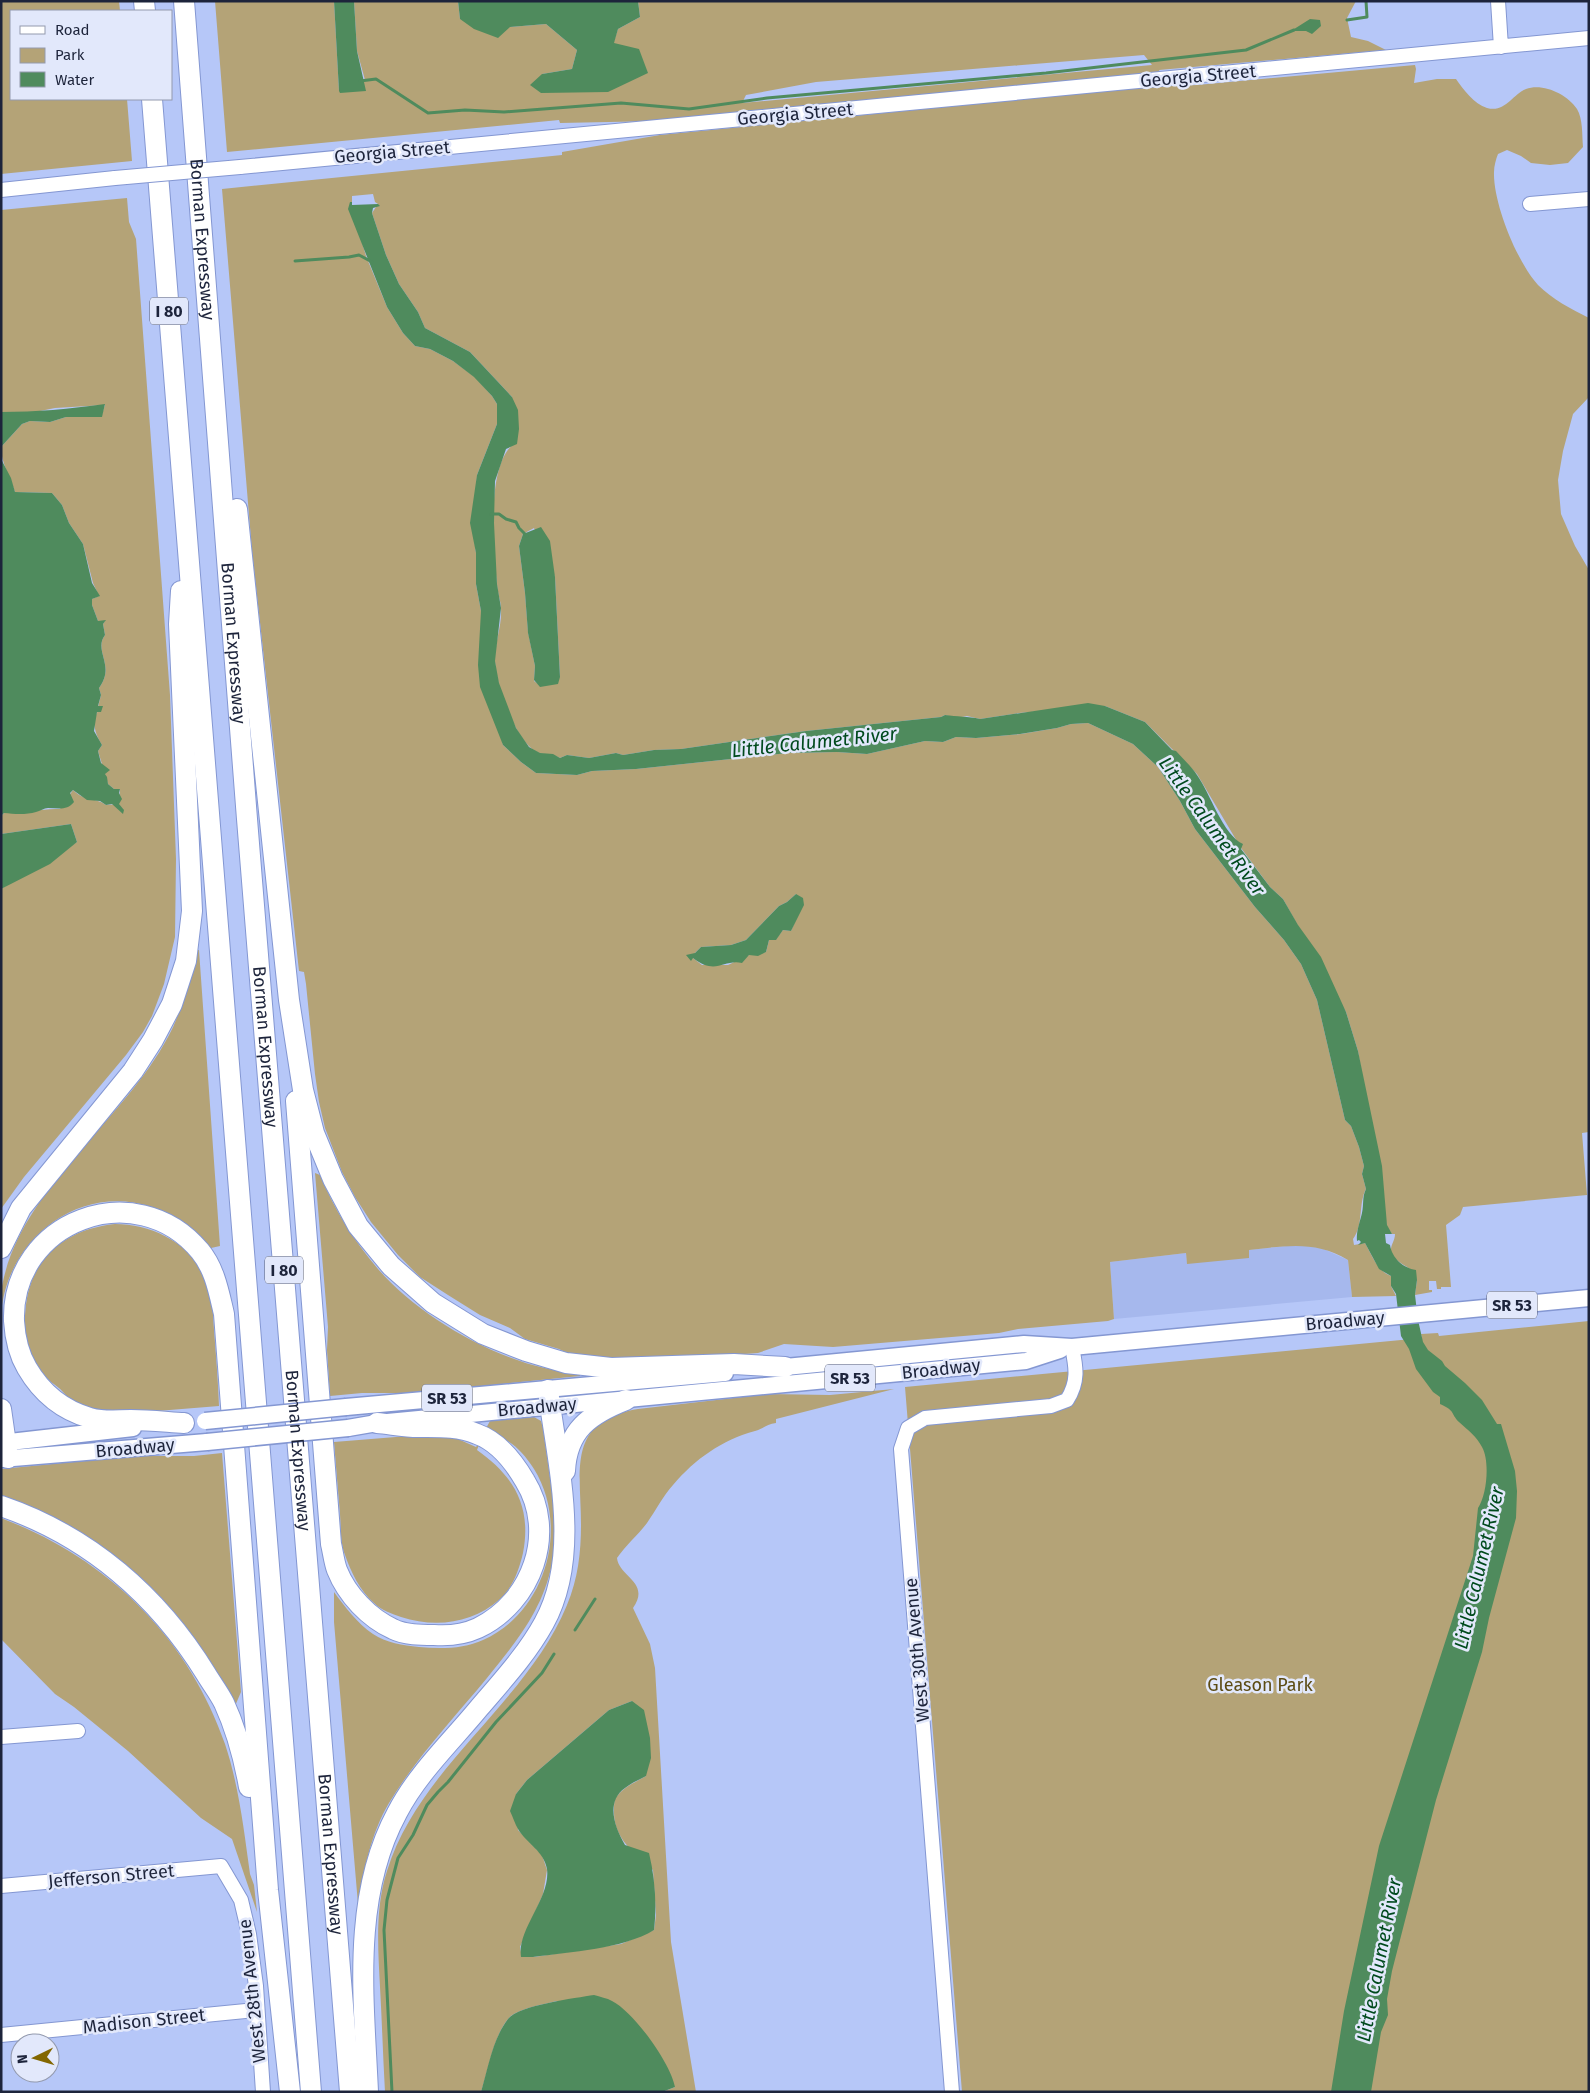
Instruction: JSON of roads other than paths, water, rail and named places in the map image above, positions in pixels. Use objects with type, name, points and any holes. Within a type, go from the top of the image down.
[{"type":"highway","name":"Borman Expressway","points":[[184,1],[248,828],[350,2092]]},
{"type":"highway","name":"Borman Expressway","points":[[152,100],[312,2092]]},
{"type":"highway","points":[[219,449],[236,505],[289,1000],[331,1544],[337,1570],[351,1594],[370,1615],[394,1630],[420,1635],[449,1636],[477,1629],[498,1616],[518,1598],[532,1572],[540,1545],[540,1536],[539,1516],[530,1489],[510,1459],[499,1448],[478,1434],[451,1427],[416,1427],[376,1423]]},
{"type":"highway","points":[[1,1248],[21,1208],[133,1071],[153,1040],[172,1004],[186,961],[192,911],[178,624],[185,524]]},
{"type":"highway","points":[[289,1000],[306,1098],[314,1132],[333,1180],[358,1226],[369,1240],[391,1266],[434,1303],[484,1334],[526,1351],[566,1362],[612,1368],[734,1364],[784,1367]]},
{"type":"highway","points":[[184,1423],[90,1419],[69,1411],[48,1396],[34,1379],[21,1358],[15,1334],[14,1304],[20,1278],[36,1252],[54,1234],[76,1221],[108,1212],[135,1213],[159,1219],[183,1234],[201,1252],[216,1279],[224,1314],[268,1890],[290,2092]]},
{"type":"highway","points":[[368,2092],[364,1948],[367,1903],[377,1862],[396,1814],[415,1785],[520,1660],[544,1622],[559,1586],[565,1532],[549,1397]]},
{"type":"highway","points":[[563,1506],[565,1467],[570,1446],[579,1428],[603,1409],[626,1400]]},
{"type":"highway","points":[[1,1409],[4,1450]]},
{"type":"highway","points":[[1,1506],[70,1536],[122,1573],[157,1608],[190,1649],[224,1704],[245,1762],[268,1890]]},
{"type":"main road","name":"Broadway","points":[[4,1450],[208,1442],[348,1428],[549,1397],[784,1367],[1024,1344],[1072,1347],[1589,1298]]},
{"type":"main road","name":"Broadway","points":[[4,1450],[205,1420],[346,1407],[549,1397],[626,1400],[1026,1361],[1072,1347]]},
{"type":"street","points":[[1498,1],[1502,47]]},
{"type":"street","name":"Georgia Street","points":[[1,190],[1589,38]]},
{"type":"street","points":[[1530,204],[1589,199]]},
{"type":"street","name":"West 30th Avenue","points":[[952,2092],[901,1449],[908,1428],[925,1418],[1051,1406],[1067,1400],[1076,1378],[1072,1347]]},
{"type":"street","points":[[1,1737],[78,1731]]},
{"type":"street","name":"Jefferson Street","points":[[1,1886],[221,1866]]},
{"type":"street","name":"West 28th Avenue","points":[[221,1866],[242,1900],[249,1934],[256,1986],[256,2010],[263,2092]]},
{"type":"street","name":"Madison Street","points":[[1,2035],[256,2010]]},
{"type":"water","points":[[334,1],[354,1],[357,51],[366,91],[340,93],[339,91]]},
{"type":"water","points":[[458,1],[638,1],[640,17],[618,29],[614,43],[639,49],[648,73],[608,92],[541,93],[530,85],[542,74],[572,69],[577,50],[546,24],[510,27],[498,38],[474,29],[460,19]]},
{"type":"water","points":[[1310,19],[1320,20],[1321,26],[1312,34],[1306,31],[1291,31]]},
{"type":"water","name":"Little Calumet River","points":[[350,202],[352,202],[352,205],[378,204],[380,206],[373,208],[372,213],[386,255],[399,284],[418,312],[425,328],[470,352],[512,397],[518,410],[519,429],[517,444],[506,449],[495,481],[494,523],[497,584],[501,608],[495,661],[499,683],[516,728],[529,747],[540,753],[553,754],[560,758],[567,755],[589,758],[616,753],[623,755],[654,750],[681,749],[806,731],[941,717],[945,715],[980,719],[1088,703],[1105,706],[1145,722],[1192,769],[1202,783],[1229,832],[1243,844],[1241,849],[1270,887],[1283,899],[1298,925],[1321,957],[1346,1012],[1358,1051],[1382,1166],[1387,1225],[1392,1234],[1385,1234],[1386,1243],[1390,1245],[1393,1254],[1399,1262],[1416,1270],[1415,1295],[1418,1320],[1423,1342],[1428,1350],[1482,1400],[1497,1424],[1501,1424],[1515,1471],[1517,1491],[1516,1518],[1489,1618],[1482,1652],[1436,1800],[1392,1971],[1387,1999],[1388,2015],[1381,2032],[1371,2092],[1331,2092],[1344,2011],[1379,1846],[1473,1556],[1478,1508],[1484,1495],[1487,1469],[1484,1453],[1478,1440],[1456,1419],[1451,1410],[1440,1404],[1440,1397],[1433,1392],[1416,1369],[1409,1349],[1401,1336],[1396,1294],[1391,1286],[1391,1276],[1379,1269],[1365,1243],[1358,1245],[1361,1242],[1357,1241],[1357,1234],[1366,1189],[1362,1174],[1364,1166],[1351,1126],[1345,1120],[1317,1000],[1301,964],[1195,829],[1158,767],[1133,744],[1088,723],[1071,724],[1020,734],[976,738],[956,737],[943,742],[925,741],[867,754],[837,752],[788,753],[636,769],[592,771],[577,775],[536,773],[521,762],[503,745],[480,687],[478,665],[481,611],[476,584],[476,553],[470,523],[477,475],[497,424],[497,404],[474,377],[453,361],[430,349],[415,346],[403,333],[387,307],[348,209]]},
{"type":"water","points":[[105,404],[102,417],[66,417],[50,422],[30,421],[22,424],[1,447],[1,412],[53,410]]},
{"type":"water","points":[[1,459],[11,478],[15,492],[52,493],[62,505],[69,523],[83,544],[92,583],[100,596],[92,599],[92,605],[98,621],[106,620],[103,624],[105,635],[101,647],[105,672],[104,680],[99,688],[101,695],[98,706],[103,706],[101,712],[97,712],[94,731],[102,745],[98,751],[101,763],[110,770],[105,774],[108,784],[114,789],[120,789],[119,793],[122,799],[119,804],[124,810],[123,814],[112,804],[106,805],[100,801],[87,800],[73,790],[70,793],[74,802],[68,807],[46,808],[28,814],[4,813],[1,816]]},
{"type":"water","points":[[541,527],[550,541],[555,577],[560,677],[558,684],[540,687],[534,680],[535,666],[528,633],[519,546],[523,534]]},
{"type":"water","points":[[71,824],[77,842],[50,864],[1,889],[1,834]]},
{"type":"water","points":[[796,894],[803,898],[804,905],[791,931],[783,930],[776,940],[769,940],[766,952],[758,956],[749,955],[742,963],[735,962],[719,966],[708,966],[693,958],[691,961],[686,955],[695,953],[701,947],[731,945],[746,940],[779,906]]},
{"type":"water","points":[[632,1701],[644,1710],[650,1738],[651,1758],[646,1776],[625,1788],[615,1800],[614,1815],[615,1823],[625,1845],[649,1853],[655,1892],[654,1930],[627,1942],[612,1946],[521,1957],[521,1946],[524,1936],[544,1891],[547,1869],[539,1852],[518,1829],[510,1811],[516,1794],[527,1780],[609,1710]]},
{"type":"water","points":[[594,1995],[610,2000],[621,2007],[641,2027],[667,2065],[675,2087],[662,2092],[481,2092],[498,2035],[508,2019],[514,2014],[535,2006]]},
{"type":"waterway","points":[[1347,20],[1367,17],[1366,1]]},
{"type":"waterway","points":[[360,81],[376,79],[428,113],[465,110],[504,112],[621,103],[689,109],[767,98],[1046,73],[1246,50],[1294,30]]},
{"type":"waterway","points":[[295,261],[359,255],[372,262]]},
{"type":"waterway","points":[[491,514],[499,514],[506,519],[516,522],[527,536]]},
{"type":"waterway","points":[[575,1630],[595,1599]]},
{"type":"waterway","points":[[392,2092],[384,1930],[387,1900],[398,1858],[413,1835],[427,1805],[496,1722],[542,1673],[554,1654]]},
{"type":"park label","name":"Gleason Park","points":[[1260,1685]]}]
